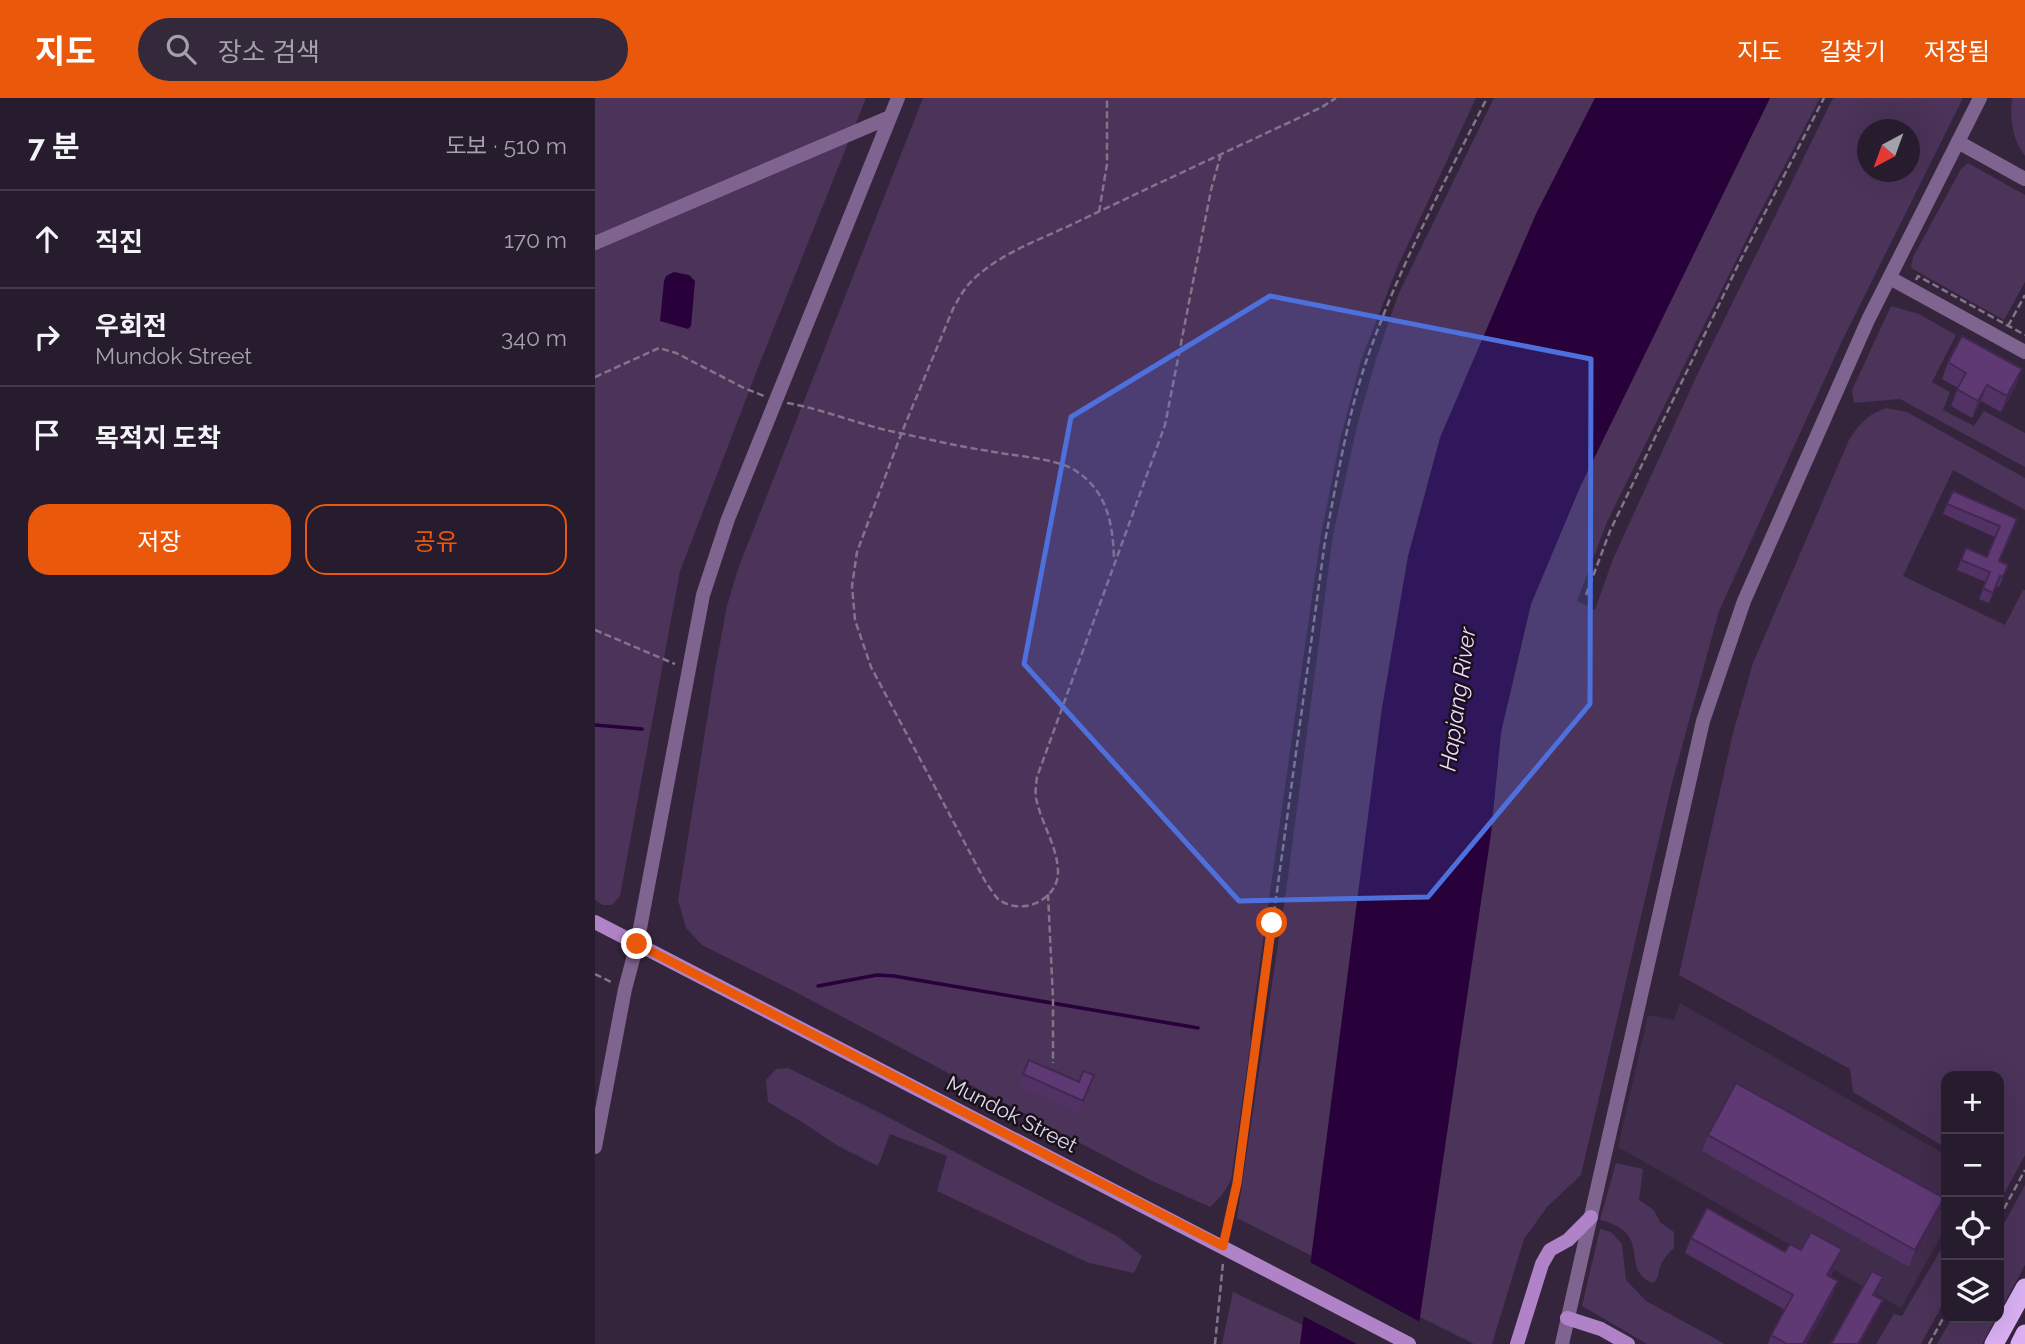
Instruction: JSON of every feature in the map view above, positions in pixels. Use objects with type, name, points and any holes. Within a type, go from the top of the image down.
[{"type":"highway","points":[[1994,1344],[2025,1288]]},
{"type":"highway","points":[[2020,1344],[2025,1334]]},
{"type":"main road","name":"Mundok Street","points":[[595,922],[1409,1344]]},
{"type":"main road","points":[[1517,1344],[1542,1264],[1550,1250],[1567,1240],[1591,1217]]},
{"type":"main road","points":[[1567,1318],[1601,1329],[1628,1344]]},
{"type":"street","points":[[595,1147],[625,989],[637,944],[703,594],[728,519],[898,98]]},
{"type":"street","points":[[1562,1344],[1703,721],[1744,601],[1868,320],[1980,98]]},
{"type":"street","points":[[595,243],[890,117]]},
{"type":"street","points":[[1958,142],[2025,179]]},
{"type":"street","points":[[1890,278],[2025,352]]},
{"type":"path","points":[[1099,212],[1107,164],[1107,98]]},
{"type":"path","points":[[1221,154],[1211,190],[1165,425],[1037,777],[1036,796],[1056,857],[1058,874],[1054,888],[1031,906],[1013,905],[999,899],[985,881],[871,667],[855,620],[852,586],[857,552],[902,432],[953,309],[963,290],[978,275],[998,260],[1336,98]]},
{"type":"path","points":[[1215,1344],[1325,541],[1346,439],[1366,361],[1392,292],[1487,98]]},
{"type":"path","points":[[1586,595],[1616,518],[1739,263],[1824,98]]},
{"type":"path","points":[[2008,326],[2025,295]]},
{"type":"path","points":[[595,377],[659,348],[676,353],[744,388],[776,401],[890,431],[1059,463],[1075,470],[1093,484],[1104,501],[1113,533],[1115,564]]},
{"type":"path","points":[[595,629],[688,669]]},
{"type":"path","points":[[1048,894],[1053,1063]]},
{"type":"path","points":[[595,974],[625,989]]},
{"type":"path","points":[[2004,1209],[2025,1170]]},
{"type":"path","points":[[1929,1344],[1941,1322]]},
{"type":"highlighted area","points":[[1270,296],[1591,359],[1590,704],[1428,897],[1239,901],[1024,664],[1071,417]]},
{"type":"shaded area","points":[[595,98],[866,98],[680,571],[620,896],[612,905],[603,905],[595,900]]},
{"type":"shaded area","points":[[923,98],[1476,98],[1397,268],[1361,360],[1340,440],[1320,540],[1231,1180],[1222,1195],[1210,1207],[1148,1179],[702,945],[686,928],[678,900],[715,670],[727,606],[738,569]]},
{"type":"shaded area","points":[[1494,98],[1595,98],[1536,214],[1440,438],[1382,708],[1312,1256],[1237,1218],[1288,877],[1333,535],[1357,426],[1398,295]]},
{"type":"shaded area","points":[[1770,98],[1820,98],[1756,220],[1607,522],[1577,601],[1595,610],[1613,559],[1698,373],[1832,100],[1963,98],[1842,341],[1719,611],[1672,783],[1581,1175],[1547,1207],[1524,1239],[1492,1344],[1474,1344],[1420,1317],[1491,833],[1501,732],[1531,604],[1580,487]]},
{"type":"shaded area","points":[[2012,98],[2025,98],[2025,156],[2017,143],[2013,128]]},
{"type":"shaded area","points":[[1968,163],[2025,195],[2025,282],[2004,320],[1911,268],[1913,257],[1961,169]]},
{"type":"shaded area","points":[[1891,306],[1919,314],[1956,335],[1932,382],[1950,392],[1943,410],[1974,426],[1984,411],[2025,433],[2025,467],[1900,399],[1854,403],[1852,390]]},
{"type":"shaded area","points":[[1886,408],[1907,412],[2025,478],[2025,510],[1953,470],[1903,576],[2005,625],[2025,590],[2025,1155],[2004,1194],[2004,1071],[1941,1071],[1941,1145],[1853,1092],[1850,1069],[1679,975],[1733,733],[1753,663],[1849,440],[1856,429],[1874,413]]},
{"type":"shaded area","points":[[1680,1003],[1941,1152],[1941,1236],[1901,1308],[1618,1147],[1648,1015],[1674,1020]]},
{"type":"shaded area","points":[[788,1068],[1117,1236],[1142,1256],[1134,1273],[1089,1263],[937,1191],[947,1156],[890,1134],[878,1166],[838,1146],[768,1102],[766,1080],[776,1069]]},
{"type":"shaded area","points":[[1616,1163],[1643,1169],[1639,1200],[1654,1210],[1660,1222],[1674,1232],[1674,1248],[1660,1267],[1653,1283],[1643,1277],[1638,1269],[1632,1242],[1627,1234],[1617,1226],[1600,1220]]},
{"type":"shaded area","points":[[2025,1185],[2025,1265],[2004,1304],[2004,1260],[2004,1224]]},
{"type":"shaded area","points":[[1600,1229],[1611,1232],[1622,1244],[1626,1280],[1646,1301],[1725,1344],[1647,1344],[1582,1306]]},
{"type":"shaded area","points":[[1941,1250],[1941,1307],[1921,1344],[1876,1344],[1894,1314],[1902,1316]]},
{"type":"shaded area","points":[[1233,1292],[1303,1325],[1300,1344],[1222,1344]]},
{"type":"shaded area","points":[[1949,1323],[1993,1323],[1982,1344],[1937,1344]]},
{"type":"water","name":"Hapjang River","points":[[1595,98],[1770,98],[1580,487],[1531,604],[1501,732],[1491,833],[1416,1344],[1300,1344],[1382,708],[1408,556],[1440,438],[1536,214]]},
{"type":"water","points":[[674,272],[689,275],[695,281],[691,326],[688,329],[660,321],[664,281],[666,276]]},
{"type":"pier","points":[[1308,1261],[1422,1323],[1419,1344],[1357,1344],[1301,1315]]},
{"type":"building","points":[[1962,336],[2022,369],[2007,396],[1987,385],[1978,401],[1957,389],[1966,373],[1948,362]]},
{"type":"building","points":[[1953,491],[2017,519],[1999,561],[2008,565],[1993,593],[1983,588],[1990,572],[1961,560],[1966,548],[1987,557],[2000,526],[1947,504]]},
{"type":"building","points":[[1029,1060],[1079,1082],[1083,1071],[1094,1075],[1083,1101],[1023,1074]]},
{"type":"building","points":[[1736,1083],[1941,1196],[1941,1203],[1915,1250],[1708,1135]]},
{"type":"building","points":[[1707,1208],[1785,1252],[1790,1244],[1801,1250],[1811,1232],[1842,1249],[1827,1275],[1838,1281],[1803,1344],[1787,1344],[1771,1335],[1793,1295],[1691,1238]]},
{"type":"building","points":[[1872,1271],[1883,1277],[1873,1295],[1883,1300],[1858,1344],[1831,1344]]},
{"type":"waterway","points":[[595,725],[642,729]]},
{"type":"waterway","points":[[818,986],[877,975],[894,976],[1198,1028]]},
{"type":"route","points":[[637,944],[1223,1246],[1237,1183],[1272,923]]}]
